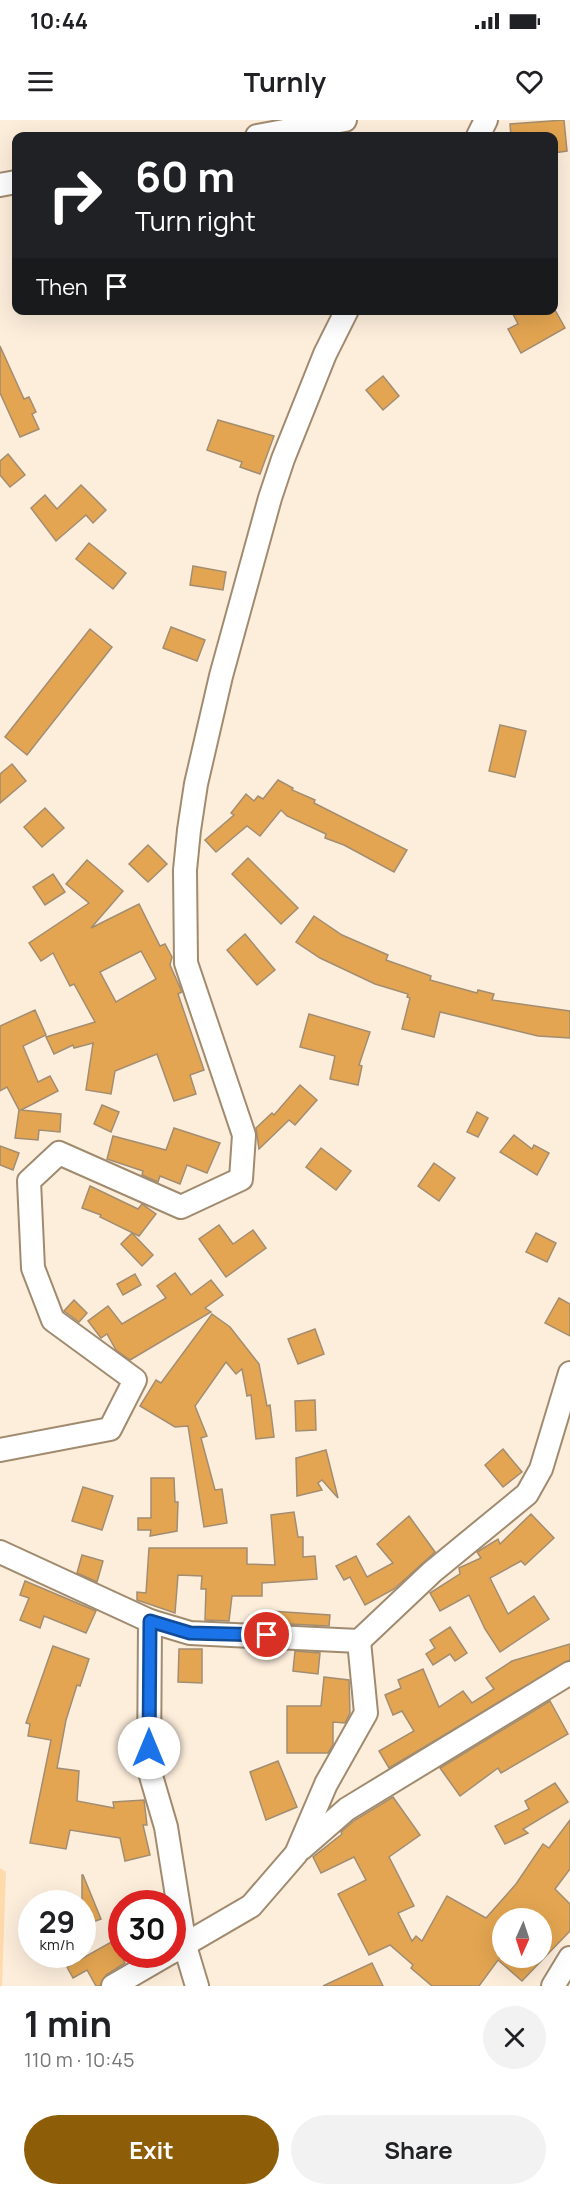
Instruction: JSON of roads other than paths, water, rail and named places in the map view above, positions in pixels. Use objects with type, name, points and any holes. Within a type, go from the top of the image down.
[{"type":"street","points":[[279,132],[345,120]]},
{"type":"street","points":[[0,1450],[110,1429],[135,1380],[53,1320],[33,1268],[29,1181],[59,1153],[181,1207],[241,1179],[244,1135],[186,963],[185,870],[189,830],[221,676],[279,468],[325,354],[344,315]]},
{"type":"street","points":[[0,1552],[150,1621],[190,1633],[359,1641],[432,1572],[527,1494],[541,1469],[570,1373]]},
{"type":"street","points":[[150,1621],[149,1769],[166,1827],[171,1890]]},
{"type":"street","points":[[296,1854],[326,1784],[366,1713],[359,1641]]},
{"type":"street","points":[[186,1944],[251,1906],[296,1854],[347,1809],[570,1672]]},
{"type":"street","points":[[553,1986],[570,1958]]},
{"type":"street","points":[[112,1986],[144,1968]]},
{"type":"street","points":[[186,1968],[197,1986]]}]
